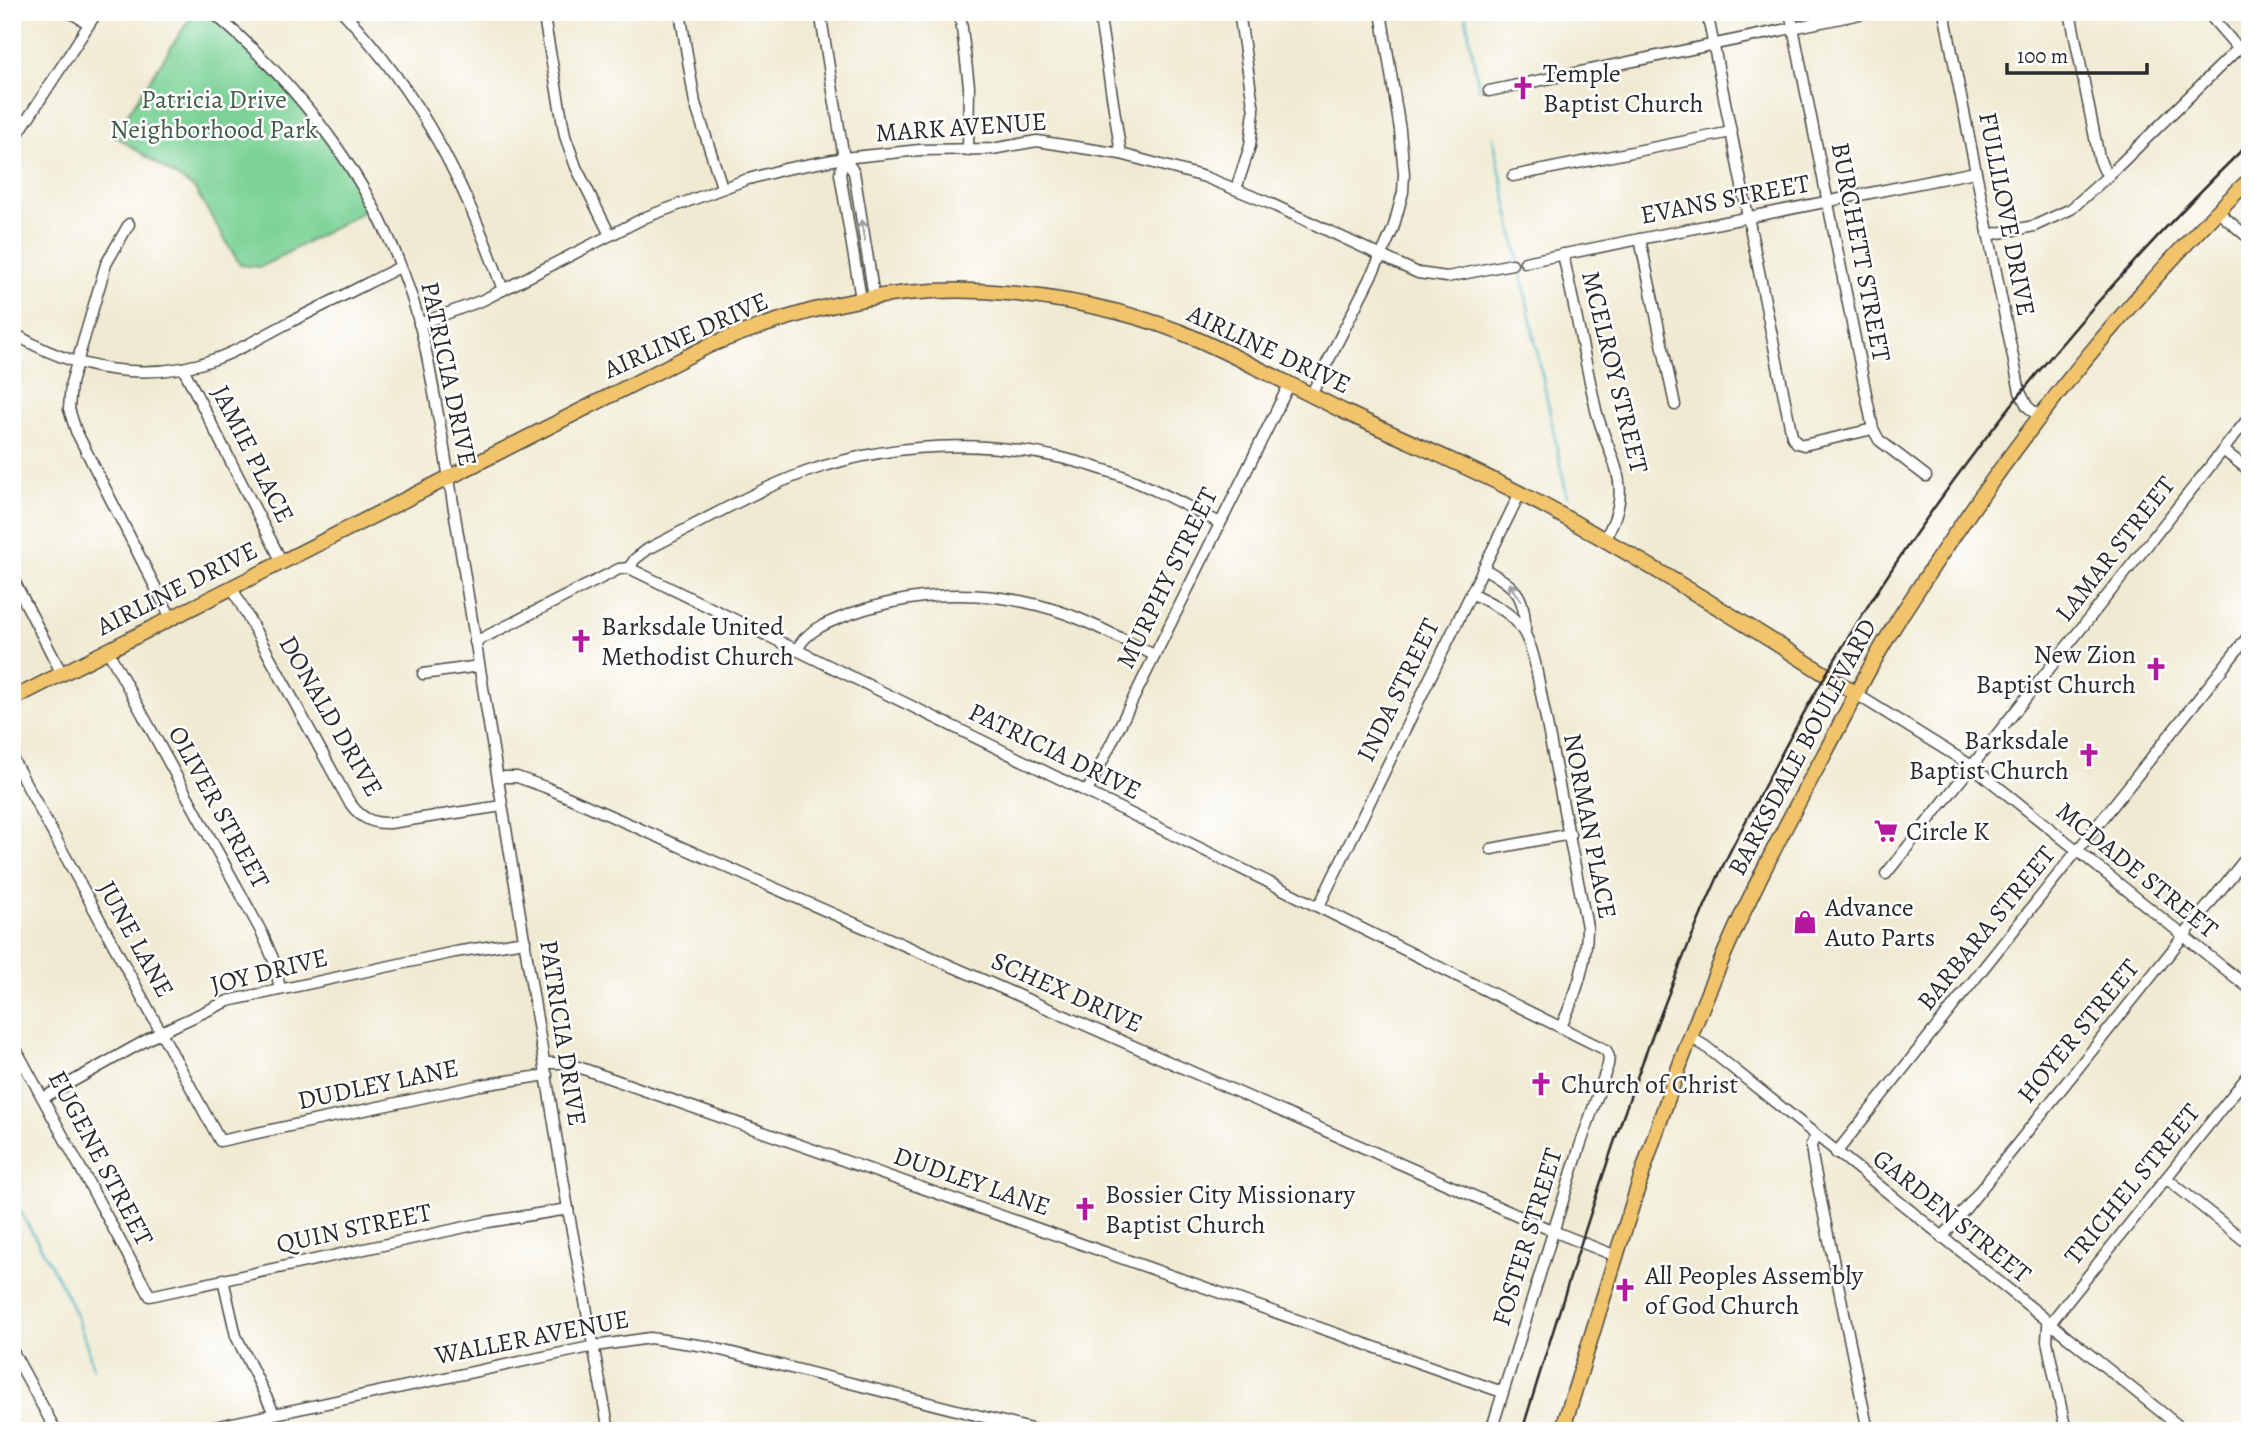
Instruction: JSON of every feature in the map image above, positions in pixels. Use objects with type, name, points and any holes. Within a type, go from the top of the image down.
[{"type":"main road","name":"BARKSDALE BOULEVARD","points":[[1562,1431],[1654,1139],[1690,1037],[1763,870],[1879,652],[1938,558],[2039,417],[2134,302],[2250,179]]},
{"type":"main road","name":"AIRLINE DRIVE","points":[[12,699],[710,345],[789,316],[867,298],[947,290],[1014,293],[1081,304],[1116,312],[1197,339],[1546,507],[1856,694]]},
{"type":"street","points":[[70,12],[89,24]]},
{"type":"street","points":[[12,143],[97,12]]},
{"type":"street","name":"PATRICIA DRIVE","points":[[212,12],[264,59],[317,118],[363,189],[400,267],[419,324],[448,477],[568,1209],[609,1431]]},
{"type":"street","points":[[343,12],[394,73],[443,149],[473,210],[503,290]]},
{"type":"street","points":[[543,12],[565,136],[576,167],[610,235]]},
{"type":"street","points":[[680,12],[695,103],[722,187]]},
{"type":"street","points":[[820,12],[844,158],[840,174],[867,298]]},
{"type":"street","points":[[960,12],[969,86],[968,150]]},
{"type":"street","points":[[1098,12],[1121,154]]},
{"type":"street","points":[[1236,189],[1250,146],[1254,111],[1239,12]]},
{"type":"street","points":[[1311,395],[1381,256],[1400,209],[1404,174],[1400,130],[1381,12]]},
{"type":"street","points":[[1707,12],[1790,431],[1797,443],[1804,445],[1873,429],[1879,440],[1926,476]]},
{"type":"street","name":"BURCHETT STREET","points":[[1790,12],[1873,429]]},
{"type":"street","points":[[1489,91],[1870,12]]},
{"type":"street","name":"FULLILOVE DRIVE","points":[[1944,12],[2020,392],[2026,406],[2039,417]]},
{"type":"street","points":[[2070,12],[2099,158],[2109,175]]},
{"type":"street","points":[[2207,12],[2238,48]]},
{"type":"street","points":[[1988,234],[2034,226],[2063,214],[2081,202],[2250,37]]},
{"type":"street","points":[[1513,176],[1731,132]]},
{"type":"street","name":"MARK AVENUE","points":[[419,324],[469,306],[646,217],[722,187],[785,169],[844,158],[920,150],[992,149],[1037,141],[1059,142],[1175,167],[1236,189],[1409,270],[1438,277],[1456,276],[1512,264]]},
{"type":"street","name":"EVANS STREET","points":[[1525,262],[1975,172]]},
{"type":"street","points":[[2217,211],[2250,239]]},
{"type":"street","points":[[129,224],[106,264],[69,391],[71,419],[171,618]]},
{"type":"street","points":[[1640,239],[1675,405]]},
{"type":"street","name":"MCELROY STREET","points":[[1563,254],[1596,410],[1615,461],[1620,484],[1616,514],[1604,540]]},
{"type":"street","points":[[12,332],[41,349],[77,363],[103,369],[127,372],[183,368],[228,354],[400,267]]},
{"type":"street","name":"JAMIE PLACE","points":[[183,368],[282,562]]},
{"type":"street","name":"MURPHY STREET","points":[[1087,792],[1289,385]]},
{"type":"street","name":"LAMAR STREET","points":[[1886,874],[2250,416]]},
{"type":"street","points":[[475,642],[619,569],[629,568],[635,559],[648,549],[730,507],[804,473],[885,452],[929,447],[1012,449],[1072,460],[1136,482],[1220,523]]},
{"type":"street","points":[[2223,450],[2250,471]]},
{"type":"street","name":"INDA STREET","points":[[1319,906],[1519,495]]},
{"type":"street","name":"PATRICIA DRIVE","points":[[629,568],[1319,906],[1603,1048],[1609,1057]]},
{"type":"street","name":"NORMAN PLACE","points":[[1483,568],[1507,581],[1519,594],[1525,611],[1525,631],[1535,663],[1586,916],[1587,949],[1576,993],[1561,1027]]},
{"type":"street","points":[[12,577],[62,674]]},
{"type":"street","name":"DONALD DRIVE","points":[[232,588],[348,800],[359,814],[373,822],[390,823],[502,806]]},
{"type":"street","points":[[1471,593],[1505,612],[1525,631]]},
{"type":"street","points":[[797,650],[801,641],[812,632],[859,611],[918,597],[969,594],[1017,600],[1068,615],[1154,655]]},
{"type":"street","name":"BARBARA STREET","points":[[1836,1153],[2250,634]]},
{"type":"street","name":"OLIVER STREET","points":[[108,651],[262,933],[274,961],[280,989]]},
{"type":"street","points":[[424,674],[479,666]]},
{"type":"street","name":"MCDADE STREET","points":[[1856,694],[1972,766],[2250,989]]},
{"type":"street","name":"JUNE LANE","points":[[12,758],[220,1141]]},
{"type":"street","name":"SCHEX DRIVE","points":[[498,777],[517,777],[545,787],[1553,1231],[1616,1256]]},
{"type":"street","points":[[1491,849],[1570,834]]},
{"type":"street","name":"HOYER STREET","points":[[1942,1238],[2250,853]]},
{"type":"street","name":"JOY DRIVE","points":[[43,1098],[161,1032],[219,1005],[280,989],[455,952],[525,941]]},
{"type":"street","name":"GARDEN STREET","points":[[1690,1037],[1705,1046],[2185,1431]]},
{"type":"street","name":"EUGENE STREET","points":[[12,1042],[150,1296]]},
{"type":"street","name":"FOSTER STREET","points":[[1491,1431],[1609,1057]]},
{"type":"street","name":"DUDLEY LANE","points":[[220,1141],[474,1087],[565,1063],[1502,1392]]},
{"type":"street","name":"TRICHEL STREET","points":[[2050,1324],[2250,1073]]},
{"type":"street","points":[[1816,1136],[1811,1145],[1813,1161],[1868,1431]]},
{"type":"street","points":[[2166,1178],[2250,1245]]},
{"type":"street","name":"QUIN STREET","points":[[150,1296],[488,1222],[568,1209]]},
{"type":"street","points":[[223,1279],[238,1342],[274,1413]]},
{"type":"street","points":[[2050,1324],[2047,1330],[2048,1341],[2066,1431]]},
{"type":"street","name":"WALLER AVENUE","points":[[195,1431],[594,1346],[650,1338],[685,1342],[1039,1431]]},
{"type":"street","points":[[12,1350],[56,1431]]},
{"type":"green space","name":"Patricia Drive Neighborhood Park","points":[[194,12],[211,12],[314,115],[372,207],[261,267],[240,265],[195,189],[114,135]]},
{"type":"waterway","points":[[1465,12],[1479,89]]},
{"type":"waterway","points":[[1493,137],[1567,496]]},
{"type":"waterway","points":[[12,1197],[70,1302],[93,1369]]},
{"type":"railway","points":[[1522,1431],[1612,1147],[1663,1007],[1726,859],[1815,693],[1867,607],[1982,443],[2109,289],[2250,142]]},
{"type":"place","name":"Temple Baptist Church","points":[[1523,88]]},
{"type":"place","name":"Barksdale United Methodist Church","points":[[581,641]]},
{"type":"place","name":"New Zion Baptist Church","points":[[2156,669]]},
{"type":"place","name":"Barksdale Baptist Church","points":[[2089,755]]},
{"type":"place","name":"Circle K","points":[[1886,831]]},
{"type":"place","name":"Advance Auto Parts","points":[[1805,922]]},
{"type":"place","name":"Church of Christ","points":[[1541,1084]]},
{"type":"place","name":"Bossier City Missionary Baptist Church","points":[[1085,1209]]},
{"type":"place","name":"All Peoples Assembly of God Church","points":[[1625,1290]]}]
